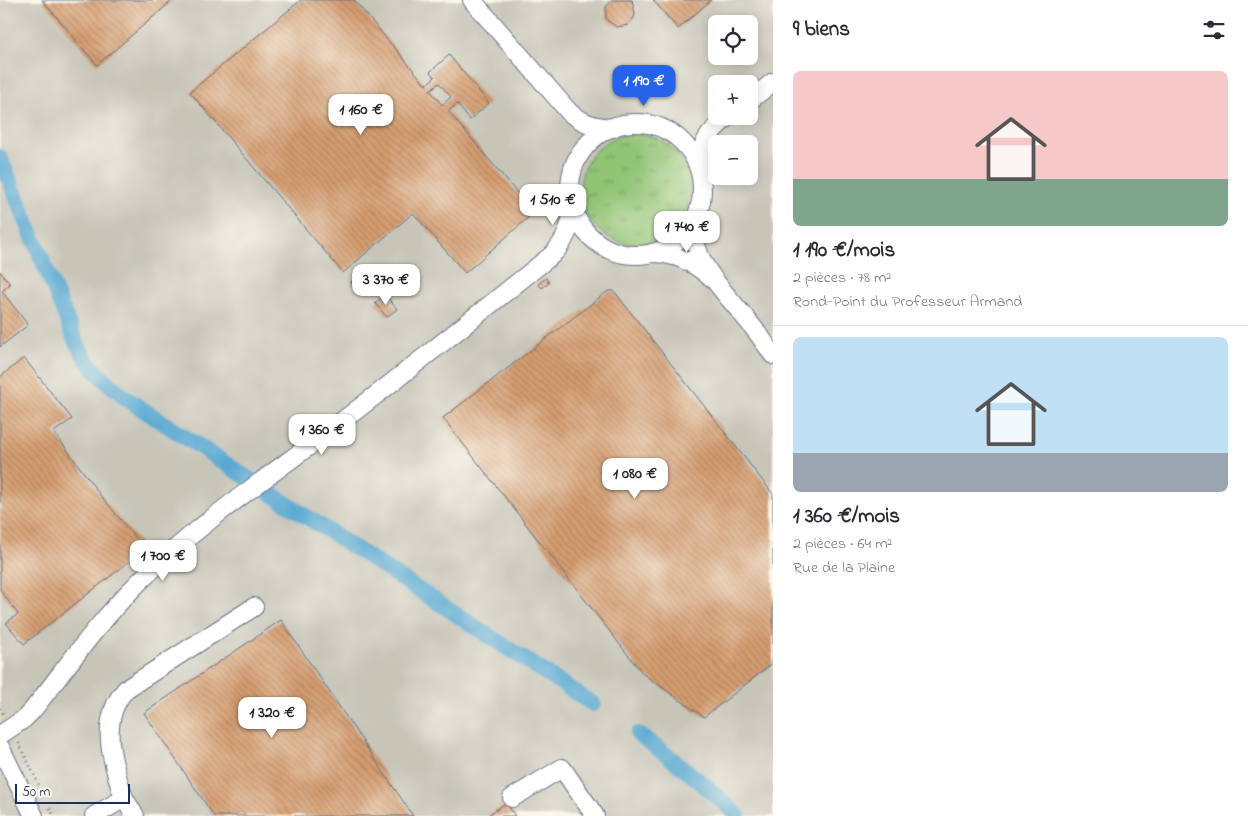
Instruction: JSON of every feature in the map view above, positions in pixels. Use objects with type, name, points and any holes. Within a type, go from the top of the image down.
[{"type":"street","points":[[472,0],[570,113],[587,124],[613,128]]},
{"type":"street","points":[[758,94],[773,82]]},
{"type":"street","points":[[552,255],[565,239],[572,219],[571,184],[580,151],[579,136],[558,100]]},
{"type":"street","points":[[576,164],[581,154],[591,142],[604,132],[613,128],[642,124],[662,128],[670,133],[685,145],[699,169]]},
{"type":"street","points":[[670,133],[694,134],[713,125]]},
{"type":"street","points":[[719,125],[704,142],[700,150],[699,169],[702,188],[694,234],[696,246],[715,281],[750,323],[773,355]]},
{"type":"street","points":[[573,206],[582,226],[589,235],[607,248]]},
{"type":"street","points":[[650,253],[660,251],[677,241],[691,226],[696,217]]},
{"type":"street","points":[[34,816],[3,743],[31,712],[96,628],[130,590],[167,555],[222,511],[342,421],[552,255],[563,249],[581,245],[607,248],[628,254],[667,254],[681,258],[702,270],[715,281]]},
{"type":"street","points":[[135,816],[124,798],[113,760],[110,723],[117,699],[126,689],[254,607]]},
{"type":"street","points":[[512,798],[562,768],[596,816]]},
{"type":"street","points":[[94,816],[124,798]]},
{"type":"path","points":[[0,708],[3,743],[39,786]]},
{"type":"path","points":[[46,801],[54,816]]},
{"type":"shaded area","points":[[0,0],[773,0],[773,816],[0,816]]},
{"type":"green space","points":[[635,134],[656,138],[674,150],[686,168],[690,189],[686,210],[674,228],[656,240],[635,244],[614,240],[596,228],[584,210],[580,189],[584,168],[596,150],[614,138]]},
{"type":"building","points":[[42,0],[173,0],[97,65]]},
{"type":"building","points":[[301,0],[354,0],[426,85],[435,77],[430,72],[449,55],[489,103],[470,120],[457,104],[448,111],[529,207],[529,217],[465,273],[413,213],[343,273],[190,92]],"holes":[[[439,83],[451,97],[442,105],[430,90]]]},
{"type":"building","points":[[612,0],[632,0],[635,14],[628,25],[617,27],[608,21],[606,7]]},
{"type":"building","points":[[653,0],[711,0],[678,29]]},
{"type":"building","points":[[0,271],[10,284],[2,291],[28,325],[0,347]]},
{"type":"building","points":[[361,274],[367,280],[357,289],[351,282]]},
{"type":"building","points":[[546,278],[549,283],[542,288],[538,284]]},
{"type":"building","points":[[608,291],[614,291],[773,494],[773,663],[704,717],[643,674],[443,418]]},
{"type":"building","points":[[385,295],[397,309],[387,317],[375,303]]},
{"type":"building","points":[[24,358],[72,419],[54,432],[101,496],[145,549],[24,644],[6,623],[18,614],[0,590],[0,377]]},
{"type":"building","points":[[281,620],[413,816],[214,816],[144,713]]},
{"type":"building","points":[[506,803],[515,816],[487,816]]},
{"type":"waterway","points":[[0,157],[76,342],[86,359],[99,375],[127,399],[593,704]]},
{"type":"waterway","points":[[638,734],[690,773],[738,816]]}]
